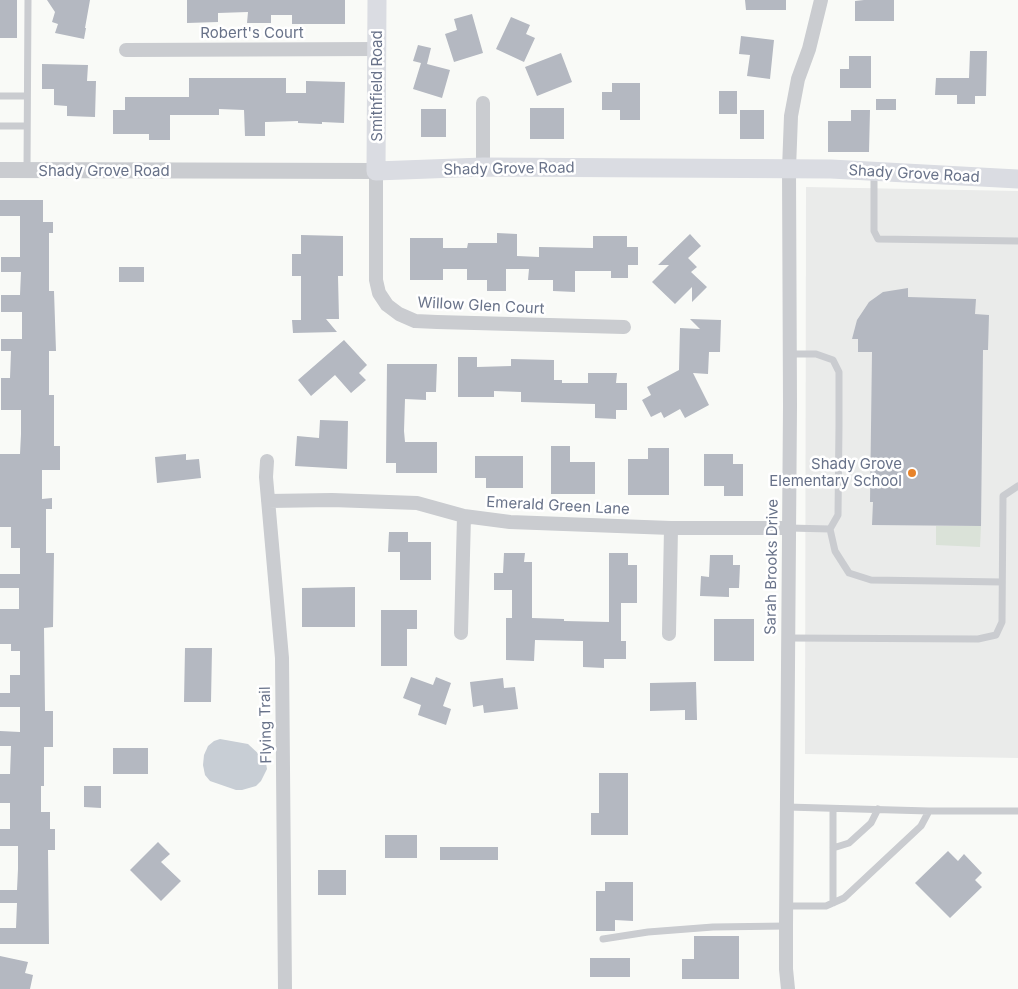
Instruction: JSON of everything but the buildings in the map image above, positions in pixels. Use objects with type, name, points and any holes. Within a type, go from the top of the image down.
[{"type":"main road","name":"Smithfield Road","points":[[376,171],[377,0]]},
{"type":"main road","name":"Shady Grove Road","points":[[376,171],[483,168],[874,171],[1018,179]]},
{"type":"street","name":"Sarah Brooks Drive","points":[[788,989],[786,969],[786,807],[790,354],[789,170],[791,116],[798,79],[821,0]]},
{"type":"street","name":"Robert's Court","points":[[126,50],[377,49]]},
{"type":"street","points":[[483,103],[483,168]]},
{"type":"street","name":"Shady Grove Road","points":[[0,170],[376,171]]},
{"type":"street","name":"Willow Glen Court","points":[[376,171],[376,280],[379,293],[387,305],[398,314],[416,321],[624,327]]},
{"type":"street","name":"Flying Trail","points":[[267,461],[266,477],[282,658],[285,989]]},
{"type":"street","name":"Emerald Green Lane","points":[[268,501],[395,501],[417,503],[464,516],[510,522],[672,528],[789,528]]},
{"type":"street","points":[[461,634],[464,516]]},
{"type":"street","points":[[669,634],[672,528]]},
{"type":"lane","points":[[26,170],[28,0]]},
{"type":"lane","points":[[0,96],[27,96]]},
{"type":"lane","points":[[0,126],[27,126]]},
{"type":"lane","points":[[874,171],[874,231],[878,239],[1018,241]]},
{"type":"lane","points":[[790,354],[816,354],[833,360],[839,372],[838,515],[830,529],[835,551],[849,573],[871,580],[1002,582]]},
{"type":"lane","points":[[788,638],[978,639],[996,635],[1002,622],[1003,496],[1018,486]]},
{"type":"lane","points":[[789,528],[830,529]]},
{"type":"lane","points":[[786,807],[1018,811]]},
{"type":"lane","points":[[833,808],[833,903]]},
{"type":"lane","points":[[833,848],[849,843],[871,823],[878,809]]},
{"type":"lane","points":[[786,906],[826,906],[844,898],[921,826],[929,810]]},
{"type":"lane","points":[[603,939],[648,932],[713,927],[786,926]]},
{"type":"shaded area","name":"Shady Grove Elementary School","points":[[806,187],[1018,191],[1018,758],[805,754]]},
{"type":"shaded area","points":[[936,526],[981,526],[980,547],[936,545]]},
{"type":"shaded area","points":[[220,739],[248,744],[262,757],[267,769],[256,786],[236,790],[210,781],[205,775],[204,755],[208,746]]},
{"type":"place","name":"Shady Grove Elementary School","points":[[912,473]]}]
